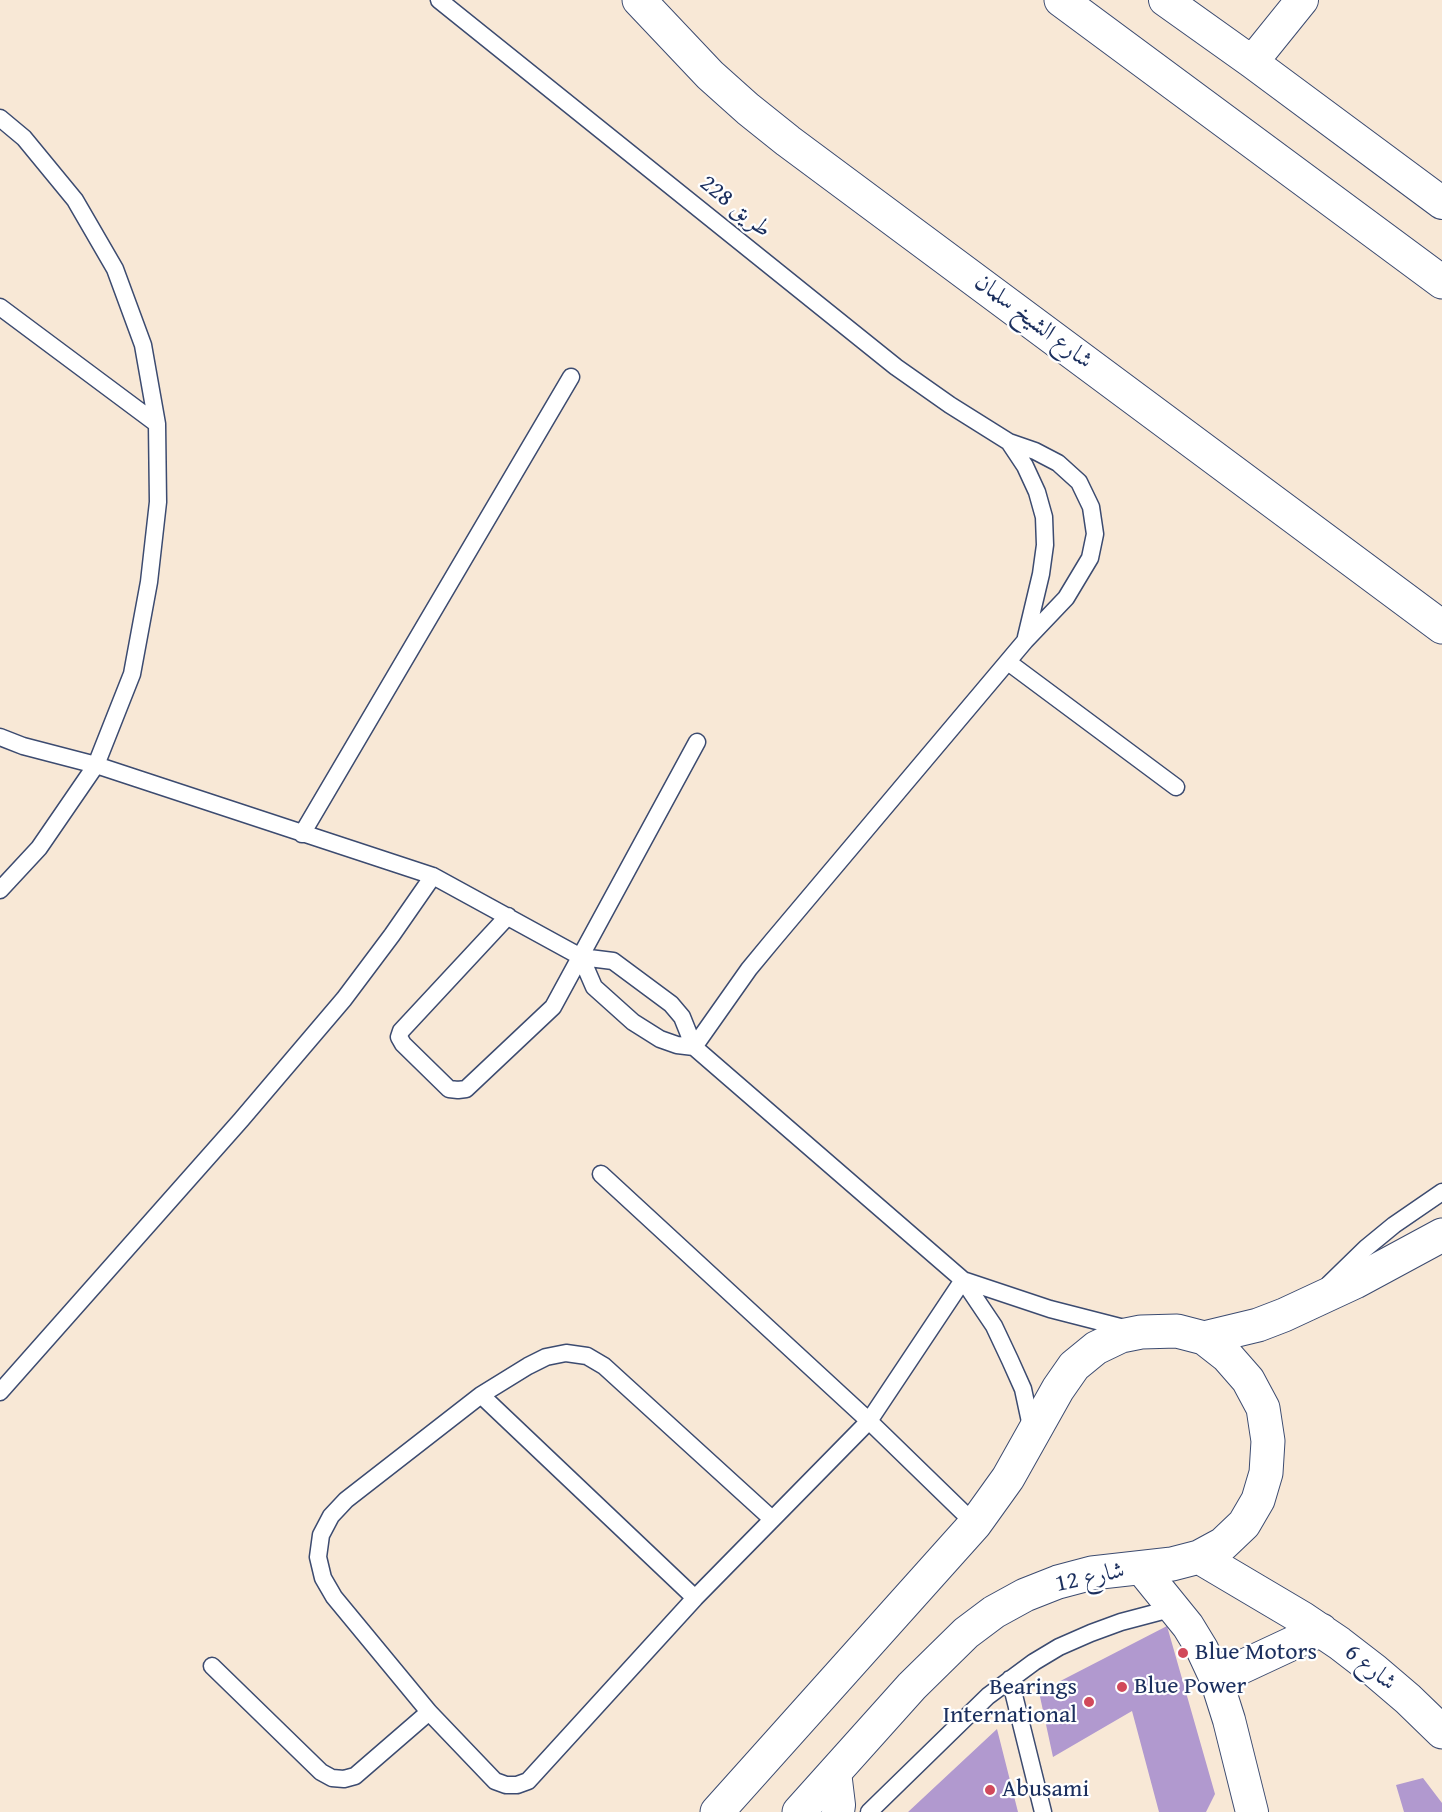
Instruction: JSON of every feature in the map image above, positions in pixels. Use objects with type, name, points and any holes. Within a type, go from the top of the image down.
[{"type":"street","name":"شارع الشيخ سلمان","points":[[639,0],[710,75],[788,141],[1442,627]]},
{"type":"street","points":[[1061,0],[1442,282]]},
{"type":"street","points":[[1165,0],[1442,203]]},
{"type":"street","points":[[1252,62],[1302,0]]},
{"type":"street","name":"شارع 12","points":[[1204,1338],[1258,1324],[1309,1304],[1442,1235]]},
{"type":"street","name":"شارع 12","points":[[717,1812],[975,1524],[1008,1478],[1058,1389],[1074,1366],[1096,1348],[1121,1336],[1141,1332],[1177,1330],[1204,1338],[1227,1356],[1248,1380],[1263,1408],[1268,1441],[1266,1473],[1258,1500],[1244,1524],[1223,1544],[1199,1557],[1172,1564],[1092,1573],[1058,1582],[1025,1595],[994,1612],[966,1633],[912,1686],[799,1812]]},
{"type":"street","name":"شارع 6","points":[[1199,1557],[1321,1630],[1374,1670],[1442,1732]]},
{"type":"street","points":[[1141,1568],[1188,1626],[1216,1679],[1229,1720],[1252,1812]]},
{"type":"street","points":[[1216,1679],[1321,1630]]},
{"type":"street","points":[[835,1772],[840,1805],[838,1812]]},
{"type":"lane","name":"طريق 228","points":[[439,0],[896,367],[1009,442]]},
{"type":"lane","points":[[0,118],[24,138],[75,200],[115,269],[143,345],[157,424],[158,502],[149,582],[132,674],[96,765],[39,848],[0,890]]},
{"type":"lane","points":[[0,307],[157,424]]},
{"type":"lane","points":[[302,834],[571,377]]},
{"type":"lane","points":[[1009,442],[1025,466],[1044,517],[1045,545],[1041,574],[1025,641]]},
{"type":"lane","points":[[694,1047],[749,969],[1025,641],[1066,598],[1090,558],[1095,534],[1091,507],[1079,482],[1058,463],[1035,451],[1009,442]]},
{"type":"lane","points":[[1008,662],[1176,787]]},
{"type":"lane","points":[[0,738],[96,765],[433,876],[581,957],[613,961],[671,1004],[682,1017],[694,1047],[963,1280],[994,1326],[1023,1389],[1032,1434]]},
{"type":"lane","points":[[508,916],[399,1037],[403,1044],[449,1089],[466,1089],[553,1007],[698,742]]},
{"type":"lane","points":[[0,1392],[337,1008],[433,876]]},
{"type":"lane","points":[[581,957],[594,987],[633,1022],[660,1039],[694,1047]]},
{"type":"lane","points":[[601,1174],[870,1421],[975,1524]]},
{"type":"lane","points":[[1309,1304],[1366,1248],[1394,1225],[1442,1192]]},
{"type":"lane","points":[[963,1280],[1050,1309],[1141,1332]]},
{"type":"lane","points":[[771,1519],[604,1366],[587,1356],[566,1353],[546,1357],[481,1395],[346,1500],[331,1516],[321,1535],[318,1557],[323,1578],[334,1597],[429,1712],[495,1781],[506,1785],[517,1785],[528,1781],[695,1598],[870,1421],[963,1280]]},
{"type":"lane","points":[[481,1395],[695,1598]]},
{"type":"lane","points":[[869,1812],[988,1696],[1042,1657],[1091,1633],[1120,1622],[1174,1608]]},
{"type":"lane","points":[[212,1666],[321,1772],[332,1778],[344,1779],[356,1776],[429,1712]]},
{"type":"lane","points":[[1010,1679],[1043,1812]]},
{"type":"building","points":[[1167,1626],[1215,1794],[1206,1812],[1159,1812],[1132,1711],[1053,1757],[1039,1692]]},
{"type":"building","points":[[997,1729],[1018,1812],[908,1812]]},
{"type":"building","points":[[1423,1778],[1442,1803],[1442,1812],[1404,1812],[1396,1785]]},
{"type":"place","name":"Blue Motors","points":[[1183,1653]]},
{"type":"place","name":"Blue Power","points":[[1122,1687]]},
{"type":"place","name":"Bearings International","points":[[1089,1702]]},
{"type":"place","name":"Abusami","points":[[990,1790]]}]
